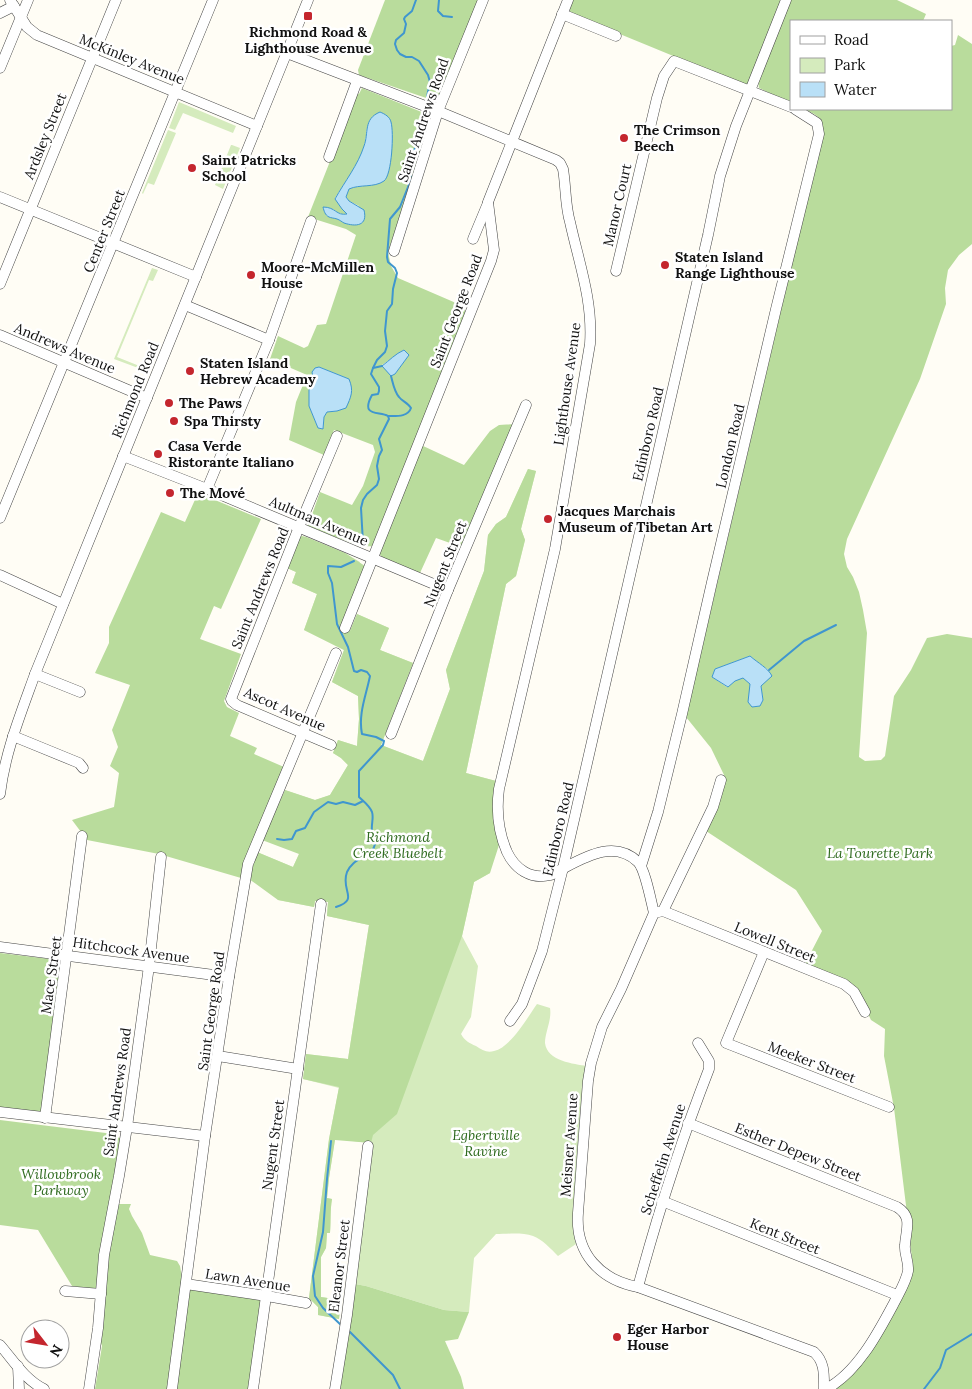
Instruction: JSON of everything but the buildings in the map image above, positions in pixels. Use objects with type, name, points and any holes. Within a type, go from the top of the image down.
[{"type":"street","points":[[0,68],[28,0]]},
{"type":"street","name":"Ardsley Street","points":[[0,284],[116,0]]},
{"type":"street","name":"Center Street","points":[[0,518],[213,0]]},
{"type":"street","name":"Richmond Road","points":[[0,791],[14,736],[35,674],[308,0]]},
{"type":"street","name":"Saint Andrews Road","points":[[394,251],[438,111],[483,0]]},
{"type":"street","name":"Saint George Road","points":[[345,628],[491,261],[494,250],[488,202],[568,0]]},
{"type":"street","name":"Edinboro Road","points":[[510,1022],[522,1004],[542,951],[563,868],[720,176],[736,126],[786,0]]},
{"type":"street","points":[[0,13],[12,3]]},
{"type":"street","name":"McKinley Avenue","points":[[12,3],[29,30],[37,35],[257,126]]},
{"type":"street","points":[[562,14],[616,36]]},
{"type":"street","name":"Lighthouse Avenue","points":[[287,53],[438,111],[556,160],[563,169],[569,221],[588,296],[591,327],[590,344],[554,549],[498,796],[497,816],[502,841],[515,865],[527,874],[535,876],[551,875],[563,868]]},
{"type":"street","name":"Manor Court","points":[[616,271],[657,98],[664,76],[674,61],[750,91]]},
{"type":"street","points":[[329,157],[357,81]]},
{"type":"street","points":[[750,91],[790,107]]},
{"type":"street","name":"London Road","points":[[641,866],[662,794],[682,714],[776,309],[819,134],[815,120],[797,110]]},
{"type":"street","points":[[0,197],[196,277]]},
{"type":"street","points":[[474,239],[488,202]]},
{"type":"street","points":[[207,489],[268,340],[311,221]]},
{"type":"street","points":[[185,305],[268,340]]},
{"type":"street","name":"Andrews Avenue","points":[[0,336],[147,398]]},
{"type":"street","name":"Nugent Street","points":[[390,734],[526,404]]},
{"type":"street","name":"Saint Andrews Road","points":[[232,696],[337,436]]},
{"type":"street","name":"Aultman Avenue","points":[[123,456],[207,489],[448,590]]},
{"type":"street","points":[[0,576],[63,604]]},
{"type":"street","name":"Saint George Road","points":[[172,1389],[229,977],[248,864],[336,653]]},
{"type":"street","points":[[35,674],[80,692]]},
{"type":"street","name":"Ascot Avenue","points":[[232,696],[231,699],[234,703],[332,745]]},
{"type":"street","points":[[14,736],[79,763],[83,768]]},
{"type":"street","name":"Meisner Avenue","points":[[721,780],[713,807],[658,912],[612,1006],[602,1028],[591,1063],[577,1219],[580,1239],[585,1251],[597,1268],[606,1276],[616,1281],[638,1287],[814,1352],[818,1356],[824,1370],[825,1389]]},
{"type":"street","name":"Mace Street","points":[[45,1118],[82,836]]},
{"type":"street","points":[[563,868],[596,852],[605,850],[623,853],[641,866],[658,912]]},
{"type":"street","name":"Saint Andrews Road","points":[[89,1389],[98,1328],[104,1255],[120,1176],[149,966],[161,857]]},
{"type":"street","name":"Nugent Street","points":[[253,1389],[322,904]]},
{"type":"street","name":"Lowell Street","points":[[658,912],[844,984],[854,992],[865,1012]]},
{"type":"street","name":"Hitchcock Avenue","points":[[0,947],[229,977]]},
{"type":"street","name":"Meeker Street","points":[[764,952],[726,1043],[889,1107]]},
{"type":"street","name":"Scheffelin Avenue","points":[[638,1287],[662,1201],[688,1123],[709,1069],[709,1061],[698,1043]]},
{"type":"street","points":[[218,1056],[298,1069]]},
{"type":"street","points":[[0,1112],[206,1136]]},
{"type":"street","name":"Esther Depew Street","points":[[688,1123],[897,1207],[905,1214],[908,1224],[905,1244],[908,1272],[897,1295]]},
{"type":"street","name":"Eleanor Street","points":[[335,1389],[347,1315],[368,1146]]},
{"type":"street","name":"Kent Street","points":[[662,1201],[897,1295]]},
{"type":"street","name":"Lawn Avenue","points":[[186,1284],[306,1303]]},
{"type":"street","points":[[65,1291],[101,1294]]},
{"type":"street","points":[[825,1389],[840,1381],[859,1358],[881,1326],[897,1295]]},
{"type":"street","points":[[0,1345],[38,1388]]},
{"type":"street","points":[[18,1366],[19,1389]]},
{"type":"green space","points":[[385,0],[479,0],[440,97],[432,100],[359,75],[358,70]]},
{"type":"green space","points":[[572,0],[783,0],[749,83],[744,85],[571,14],[570,6]]},
{"type":"green space","points":[[790,0],[897,0],[926,14],[923,20],[790,20],[790,103],[759,88],[758,81]]},
{"type":"green space","name":"La Tourette Park","points":[[958,35],[972,44],[972,244],[959,255],[948,270],[945,288],[946,304],[920,379],[847,539],[844,554],[847,567],[859,592],[867,633],[859,757],[865,761],[881,760],[885,756],[894,696],[911,670],[927,638],[947,634],[972,638],[972,1389],[835,1389],[912,1274],[913,1265],[894,1108],[884,1056],[885,1029],[871,1020],[859,995],[805,964],[822,931],[796,890],[706,831],[720,801],[725,777],[711,748],[686,717],[823,130],[817,116],[806,110],[952,110],[952,46],[955,45]],"holes":[[[750,656],[769,670],[761,686],[763,700],[759,706],[752,707],[750,684],[743,677],[727,687],[712,677],[715,669]]]},
{"type":"green space","points":[[362,88],[429,115],[430,125],[388,252],[391,266],[398,278],[463,306],[467,315],[373,546],[360,545],[308,526],[320,492],[352,505],[363,486],[375,452],[373,445],[334,430],[324,455],[289,440],[296,402],[307,375],[270,359],[278,336],[304,348],[308,346],[317,325],[326,324],[356,235],[346,229],[308,217],[357,93],[359,94]],"holes":[[[367,127],[378,184],[349,188],[346,197],[349,201],[359,206],[361,224],[351,224],[336,218],[333,209],[340,213],[348,214],[335,198],[359,161],[365,144]],[[404,350],[408,356],[395,374],[382,365]],[[319,367],[349,379],[337,411],[327,412],[324,417],[323,429],[318,428],[309,406],[309,390],[314,383]]]},
{"type":"green space","points":[[179,102],[236,126],[233,133],[183,113],[175,130],[169,128]]},
{"type":"green space","points":[[168,130],[176,133],[154,185],[148,183],[143,194],[142,193]]},
{"type":"green space","points":[[231,145],[240,148],[223,189],[215,185]]},
{"type":"green space","points":[[152,268],[158,270],[153,281],[149,280],[117,357],[147,369],[159,345],[149,372],[114,359]]},
{"type":"green space","points":[[515,424],[464,548],[436,538],[420,573],[383,558],[380,555],[379,551],[421,445],[464,465],[490,431],[499,425]]},
{"type":"green space","name":"Egbertville Ravine","points":[[528,469],[536,471],[521,529],[525,540],[516,576],[506,584],[466,773],[496,781],[490,873],[474,882],[462,936],[478,966],[471,1017],[461,1034],[467,1042],[482,1050],[494,1051],[512,1038],[537,1004],[550,1008],[545,1043],[551,1054],[562,1060],[587,1066],[581,1104],[576,1171],[574,1230],[576,1244],[558,1256],[536,1237],[519,1234],[496,1234],[474,1258],[469,1312],[444,1310],[355,1284],[371,1143],[335,1139],[327,1198],[332,1199],[330,1233],[327,1233],[326,1248],[321,1257],[321,1297],[341,1300],[339,1319],[318,1315],[318,1307],[309,1298],[329,1139],[339,1088],[303,1079],[306,1054],[348,1059],[369,925],[327,916],[328,902],[315,901],[314,907],[278,900],[257,852],[293,867],[299,854],[285,790],[315,800],[330,795],[348,765],[333,753],[338,740],[357,746],[358,696],[332,682],[344,650],[304,630],[317,594],[292,583],[296,572],[287,568],[301,536],[345,553],[360,562],[341,628],[350,631],[357,614],[389,628],[380,650],[413,663],[381,745],[423,761],[450,689],[446,670],[484,571],[488,535],[496,524],[506,517]]},
{"type":"green space","name":"Richmond Creek Bluebelt","points":[[528,469],[536,471],[521,529],[525,540],[516,576],[506,584],[466,773],[496,781],[493,811],[499,845],[490,873],[474,882],[462,936],[397,1114],[373,1135],[371,1143],[335,1140],[327,1198],[332,1199],[330,1233],[327,1233],[326,1248],[321,1257],[321,1297],[341,1300],[339,1319],[318,1315],[318,1307],[309,1298],[329,1139],[339,1087],[303,1079],[306,1054],[348,1059],[369,925],[327,916],[328,902],[315,901],[314,907],[278,900],[249,879],[257,852],[293,867],[299,854],[262,840],[285,790],[315,800],[330,795],[348,765],[333,753],[338,740],[357,746],[358,696],[332,682],[344,650],[304,630],[317,594],[292,583],[296,572],[287,568],[301,536],[345,553],[365,566],[341,628],[350,631],[357,614],[389,628],[380,650],[413,663],[381,745],[423,761],[450,689],[446,670],[484,571],[488,535],[496,524],[506,517]]},
{"type":"green space","points":[[198,493],[261,519],[221,609],[214,606],[200,639],[241,654],[224,701],[227,707],[239,713],[230,736],[257,748],[254,754],[284,767],[241,878],[159,854],[87,840],[72,820],[114,807],[119,773],[110,766],[118,747],[112,730],[130,685],[95,673],[109,643],[109,627],[161,512],[185,522]]},
{"type":"green space","points":[[0,953],[62,962],[44,1108],[40,1112],[0,1110]]},
{"type":"green space","name":"Willowbrook Parkway","points":[[0,1120],[114,1134],[120,1138],[97,1289],[72,1286],[38,1230],[0,1225]]},
{"type":"green space","name":"Willowbrook Parkway","points":[[118,1204],[131,1204],[129,1209],[142,1233],[150,1255],[177,1261],[180,1266],[182,1277],[168,1389],[95,1389],[102,1346],[100,1340],[109,1252]]},
{"type":"green space","points":[[355,1284],[444,1310],[469,1312],[458,1339],[445,1341],[461,1377],[464,1389],[340,1389]]},
{"type":"green space","points":[[189,1290],[259,1299],[261,1303],[250,1389],[176,1389]]},
{"type":"water","points":[[380,112],[390,119],[392,127],[392,153],[387,177],[376,185],[349,189],[346,197],[364,210],[363,222],[357,225],[348,224],[329,217],[323,207],[331,208],[340,214],[347,214],[335,199],[361,153],[371,118]]},
{"type":"water","points":[[404,350],[409,355],[395,374],[391,376],[382,366]]},
{"type":"water","points":[[319,367],[349,379],[352,391],[346,408],[327,412],[324,417],[323,429],[318,428],[309,406],[309,390],[314,383],[312,372],[315,368]]},
{"type":"water","points":[[750,656],[772,676],[761,686],[763,700],[760,706],[752,707],[748,702],[750,684],[743,678],[735,681],[728,687],[712,677],[715,669]]},
{"type":"waterway","points":[[416,0],[412,11],[404,19],[406,24],[404,33],[396,40],[395,44],[400,54],[419,61],[428,75],[430,82],[427,97]]},
{"type":"waterway","points":[[439,0],[438,11],[443,16],[452,17]]},
{"type":"waterway","points":[[363,543],[361,508],[363,500],[377,485],[379,479],[377,466],[382,450],[379,439],[389,419],[388,416],[372,412],[368,407],[372,395],[378,394],[379,391],[379,387],[371,374],[377,360],[385,352],[387,346],[385,331],[387,311],[392,304],[397,273],[395,268],[388,262],[387,257],[390,219],[400,207],[410,182],[413,152],[419,141],[424,115]]},
{"type":"waterway","points":[[373,368],[382,366]]},
{"type":"waterway","points":[[388,416],[405,414],[411,408],[397,395],[391,376]]},
{"type":"waterway","points":[[336,907],[347,901],[346,879],[349,868],[371,851],[375,845],[372,831],[372,812],[368,805],[359,797],[359,771],[383,745],[384,741],[362,734],[361,719],[370,676],[367,672],[361,670],[354,671],[348,647],[337,624],[332,583],[328,573],[328,566],[341,567],[354,561]]},
{"type":"waterway","points":[[769,670],[804,641],[836,625]]},
{"type":"waterway","points":[[277,839],[292,839],[296,831],[305,828],[314,812],[328,802],[336,804],[343,802],[355,805],[363,801]]},
{"type":"waterway","points":[[331,1141],[323,1232],[313,1276],[315,1296],[323,1308],[341,1325]]},
{"type":"waterway","points":[[349,1331],[393,1375],[400,1389]]},
{"type":"waterway","points":[[924,1389],[940,1368],[946,1350],[972,1334]]},
{"type":"place","name":"Richmond Road & Lighthouse Avenue","points":[[308,16]]},
{"type":"place","name":"The Crimson Beech","points":[[624,138]]},
{"type":"place","name":"Saint Patricks School","points":[[192,168]]},
{"type":"place","name":"Staten Island Range Lighthouse","points":[[665,265]]},
{"type":"place","name":"Moore-McMillen House","points":[[251,275]]},
{"type":"place","name":"Staten Island Hebrew Academy","points":[[190,371]]},
{"type":"place","name":"The Paws","points":[[169,403]]},
{"type":"place","name":"Spa Thirsty","points":[[174,421]]},
{"type":"place","name":"Casa Verde Ristorante Italiano","points":[[158,454]]},
{"type":"place","name":"The Mové","points":[[170,493]]},
{"type":"place","name":"Jacques Marchais Museum of Tibetan Art","points":[[548,519]]},
{"type":"place","name":"Eger Harbor House","points":[[617,1337]]}]
